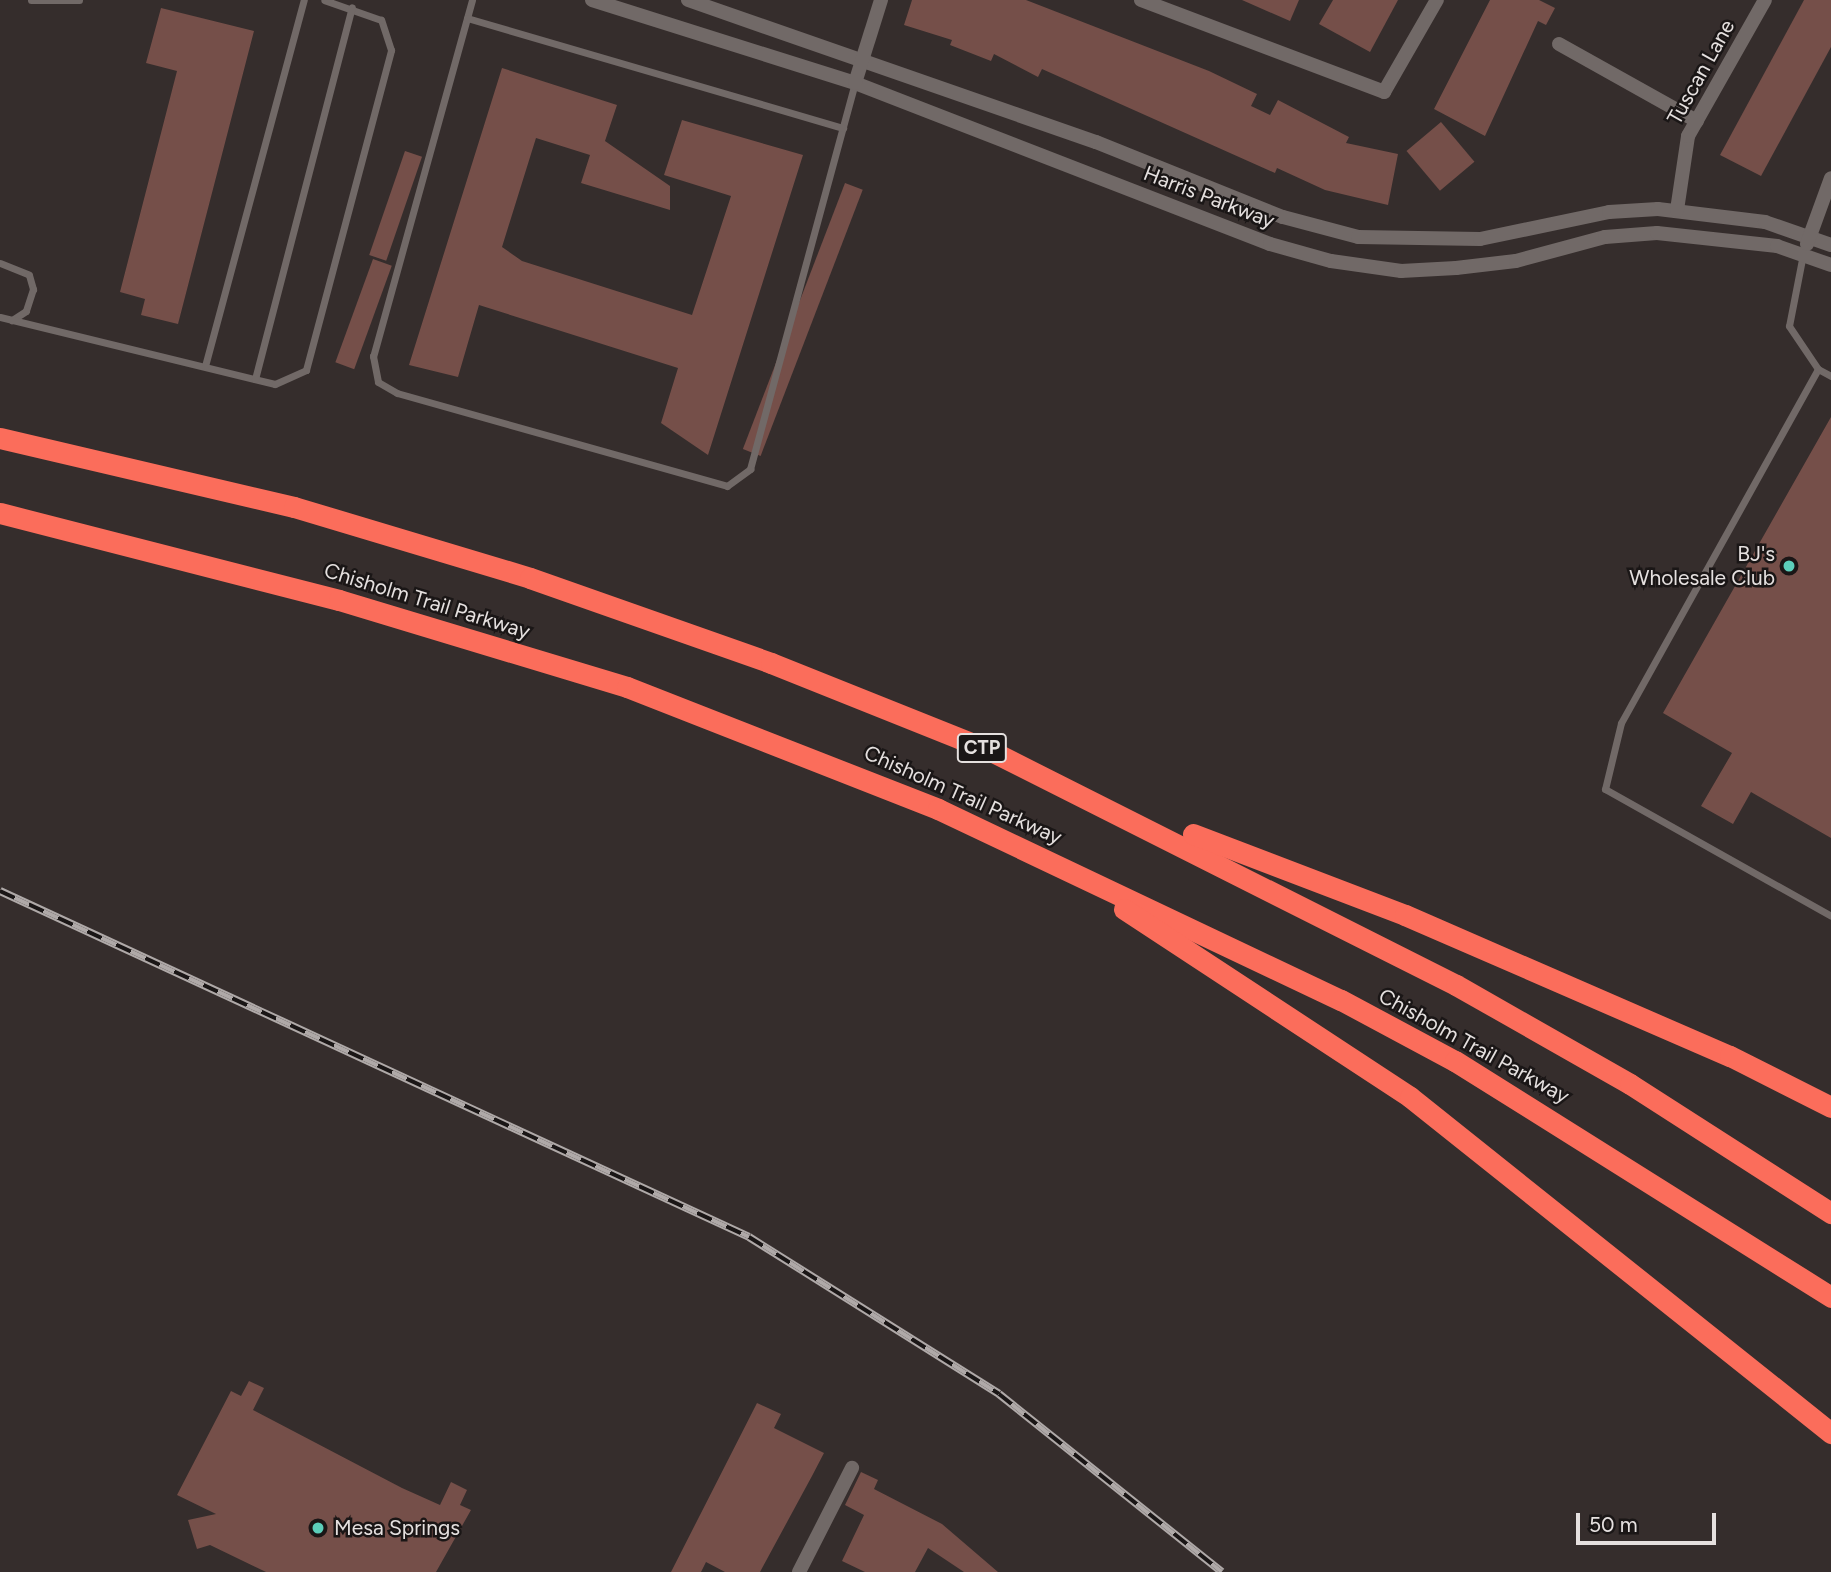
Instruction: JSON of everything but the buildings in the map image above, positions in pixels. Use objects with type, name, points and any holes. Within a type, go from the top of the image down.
[{"type":"highway","name":"Chisholm Trail Parkway","points":[[0,438],[294,507],[530,578],[886,707],[1081,792],[1547,1035],[1831,1213]]},
{"type":"highway","name":"Chisholm Trail Parkway","points":[[0,513],[339,600],[627,687],[857,775],[1043,856],[1455,1061],[1831,1297]]},
{"type":"highway","points":[[1081,792],[1405,915],[1730,1056],[1831,1107]]},
{"type":"highway","points":[[1043,856],[1410,1097],[1831,1433]]},
{"type":"street","name":"Harris Parkway","points":[[592,0],[855,83],[1270,244],[1331,261],[1401,271],[1456,268],[1516,261],[1605,237],[1657,233],[1804,252],[1831,265]]},
{"type":"street","name":"Harris Parkway","points":[[688,0],[1096,142],[1283,217],[1358,237],[1480,239],[1609,212],[1677,210],[1712,211],[1809,236],[1831,245]]},
{"type":"street","points":[[855,83],[881,0]]},
{"type":"street","points":[[1141,0],[1384,92],[1437,0]]},
{"type":"street","name":"Tuscan Lane","points":[[1677,210],[1683,151],[1765,0]]},
{"type":"street","points":[[1559,44],[1697,121]]},
{"type":"street","points":[[1804,252],[1831,178]]},
{"type":"street","points":[[799,1572],[852,1468]]},
{"type":"lane","points":[[31,0],[79,0]]},
{"type":"lane","points":[[205,366],[304,0]]},
{"type":"lane","points":[[0,317],[255,379],[292,381],[306,370],[316,342],[391,50],[381,20],[352,7],[324,0]]},
{"type":"lane","points":[[472,0],[372,369],[378,382],[397,393],[727,486],[740,482],[750,469],[855,83]]},
{"type":"lane","points":[[255,379],[352,7]]},
{"type":"lane","points":[[467,18],[843,128]]},
{"type":"lane","points":[[1804,252],[1789,326],[1818,369],[1831,376]]},
{"type":"lane","points":[[0,263],[29,275],[33,289],[26,311],[12,320]]},
{"type":"lane","points":[[1818,369],[1621,723],[1605,789],[1831,916]]},
{"type":"railway","points":[[0,891],[749,1237],[999,1394],[1222,1572]]},
{"type":"place","name":"BJ's Wholesale Club","points":[[1789,566]]},
{"type":"place","name":"Mesa Springs","points":[[318,1528]]}]
